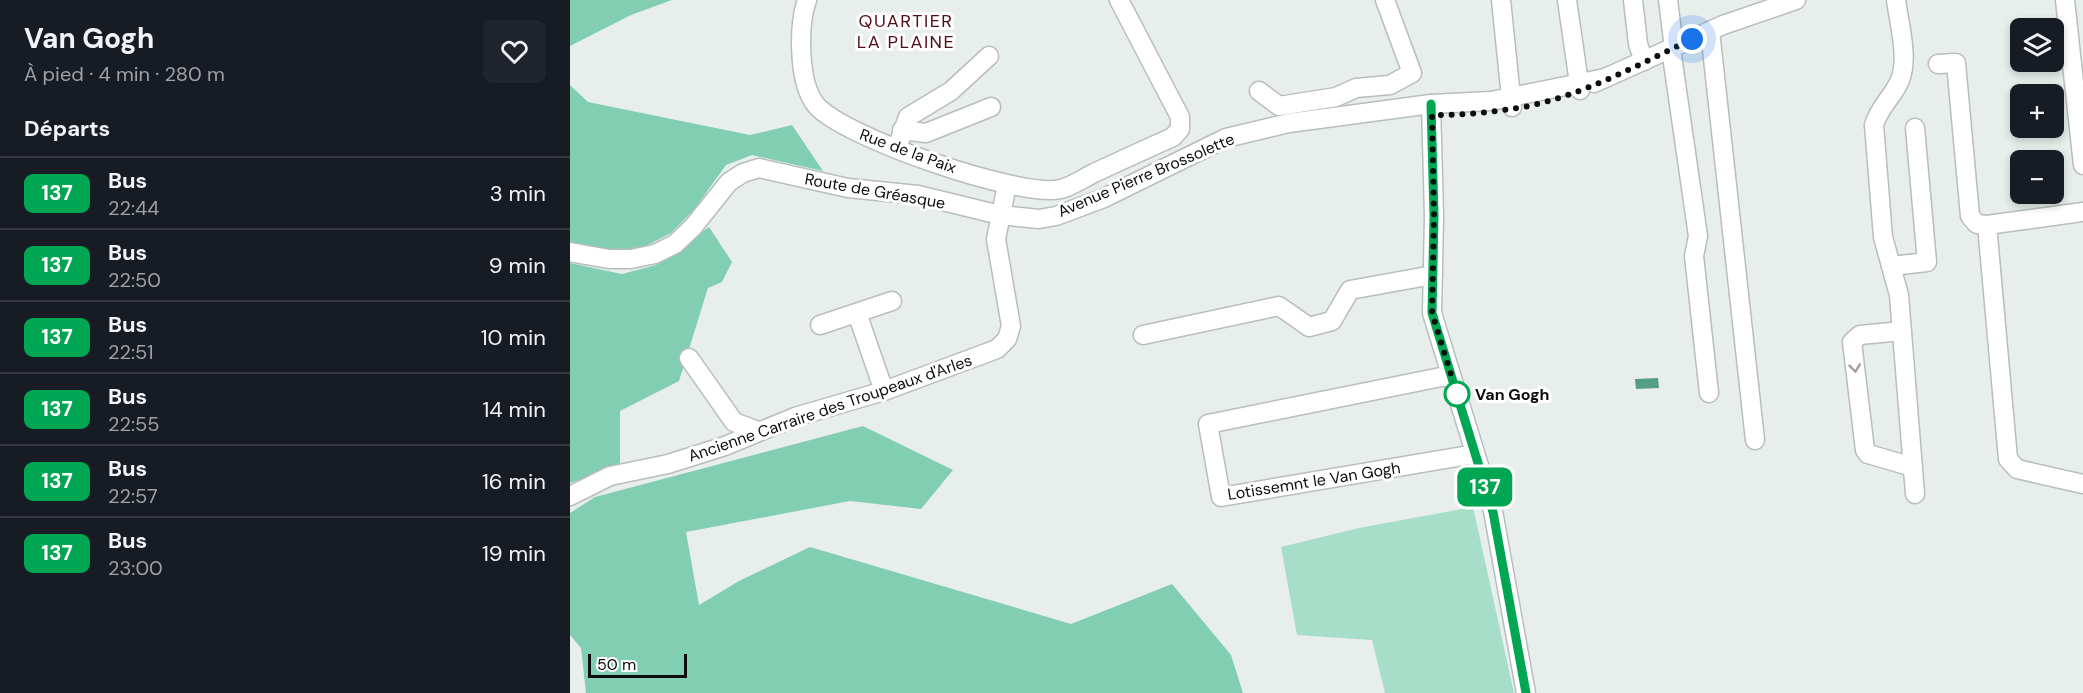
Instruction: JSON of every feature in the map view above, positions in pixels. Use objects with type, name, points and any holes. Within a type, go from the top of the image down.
[{"type":"street","name":"Rue de la Paix","points":[[807,0],[802,15],[805,86],[817,106],[854,131],[897,148],[1007,185],[1035,190],[1061,189],[1173,137],[1180,129],[1180,117],[1119,0]]},
{"type":"street","points":[[1259,91],[1279,106],[1336,97],[1356,88],[1390,85],[1412,73],[1385,0]]},
{"type":"street","points":[[1501,0],[1512,103]]},
{"type":"street","points":[[1567,0],[1579,87]]},
{"type":"street","points":[[1633,0],[1638,44],[1644,61]]},
{"type":"street","points":[[1668,0],[1698,236],[1694,256],[1709,393]]},
{"type":"street","name":"Avenue Pierre Brossolette","points":[[1432,110],[1468,114],[1579,87],[1605,78],[1710,31],[1796,0]]},
{"type":"street","points":[[1896,0],[1902,74],[1877,114],[1874,125],[1883,237],[1898,288],[1915,494]]},
{"type":"street","points":[[2066,0],[2083,165]]},
{"type":"street","points":[[1710,31],[1755,440]]},
{"type":"street","points":[[897,148],[908,117],[951,91],[989,56]]},
{"type":"street","points":[[1468,102],[1488,95],[1497,85],[1508,62]]},
{"type":"street","points":[[1938,64],[1956,63],[1970,216],[1977,224],[1988,225],[2083,212]]},
{"type":"street","name":"Avenue Pierre Brossolette","points":[[1000,214],[1039,219],[1056,216],[1104,198],[1226,138],[1289,123],[1363,114],[1432,110],[1468,102],[1512,103]]},
{"type":"street","points":[[902,130],[926,133],[991,107]]},
{"type":"street","points":[[1432,110],[1432,313],[1493,512],[1526,693]]},
{"type":"street","points":[[1891,266],[1927,262],[1915,128]]},
{"type":"street","name":"Route de Gréasque","points":[[570,252],[630,259],[655,254],[675,244],[693,227],[729,182],[743,173],[759,168],[848,188],[918,195],[1000,214]]},
{"type":"street","name":"Ancienne Carraire des Troupeaux d'Arles","points":[[570,496],[610,476],[668,464],[725,446],[795,417],[884,391],[997,349],[1007,339],[1011,326],[996,239],[1007,185]]},
{"type":"street","points":[[1988,225],[2008,459],[2017,469],[2083,484]]},
{"type":"street","points":[[1143,335],[1279,306],[1309,327],[1332,321],[1350,290],[1433,275]]},
{"type":"street","points":[[820,325],[892,301]]},
{"type":"street","points":[[857,313],[884,391]]},
{"type":"street","points":[[1902,331],[1860,335],[1852,342],[1865,450],[1868,454],[1913,467]]},
{"type":"street","points":[[689,358],[734,422],[758,431]]},
{"type":"street","name":"Lotissemnt le Van Gogh","points":[[1451,375],[1208,424],[1221,497],[1475,453]]},
{"type":"shaded area","points":[[570,0],[672,0],[631,15],[570,46]]},
{"type":"shaded area","points":[[570,85],[588,102],[750,135],[792,125],[823,171],[752,155],[726,165],[693,211],[671,233],[638,250],[599,249],[570,242]]},
{"type":"shaded area","points":[[709,227],[732,262],[722,282],[708,288],[679,381],[620,411],[620,467],[570,483],[570,263],[622,274],[656,265]]},
{"type":"shaded area","points":[[1658,378],[1659,388],[1636,389],[1635,379]]},
{"type":"shaded area","points":[[863,426],[953,470],[921,509],[850,501],[686,532],[699,605],[739,581],[810,547],[1071,624],[1172,584],[1231,655],[1243,693],[586,693],[581,648],[570,635],[570,513],[595,497]]},
{"type":"shaded area","points":[[1473,507],[1514,693],[1385,693],[1372,640],[1297,635],[1281,547],[1359,528]]},
{"type":"bus line","name":"137","points":[[1431,104],[1434,216],[1432,313],[1493,512],[1526,693]]},
{"type":"place","name":"Van Gogh","points":[[1457,394]]},
{"type":"district","name":"QUARTIER LA PLAINE","points":[[906,31]]},
{"type":"route","points":[[1457,394],[1432,313],[1434,216],[1432,115],[1494,112],[1531,105],[1580,90],[1692,39]]}]
